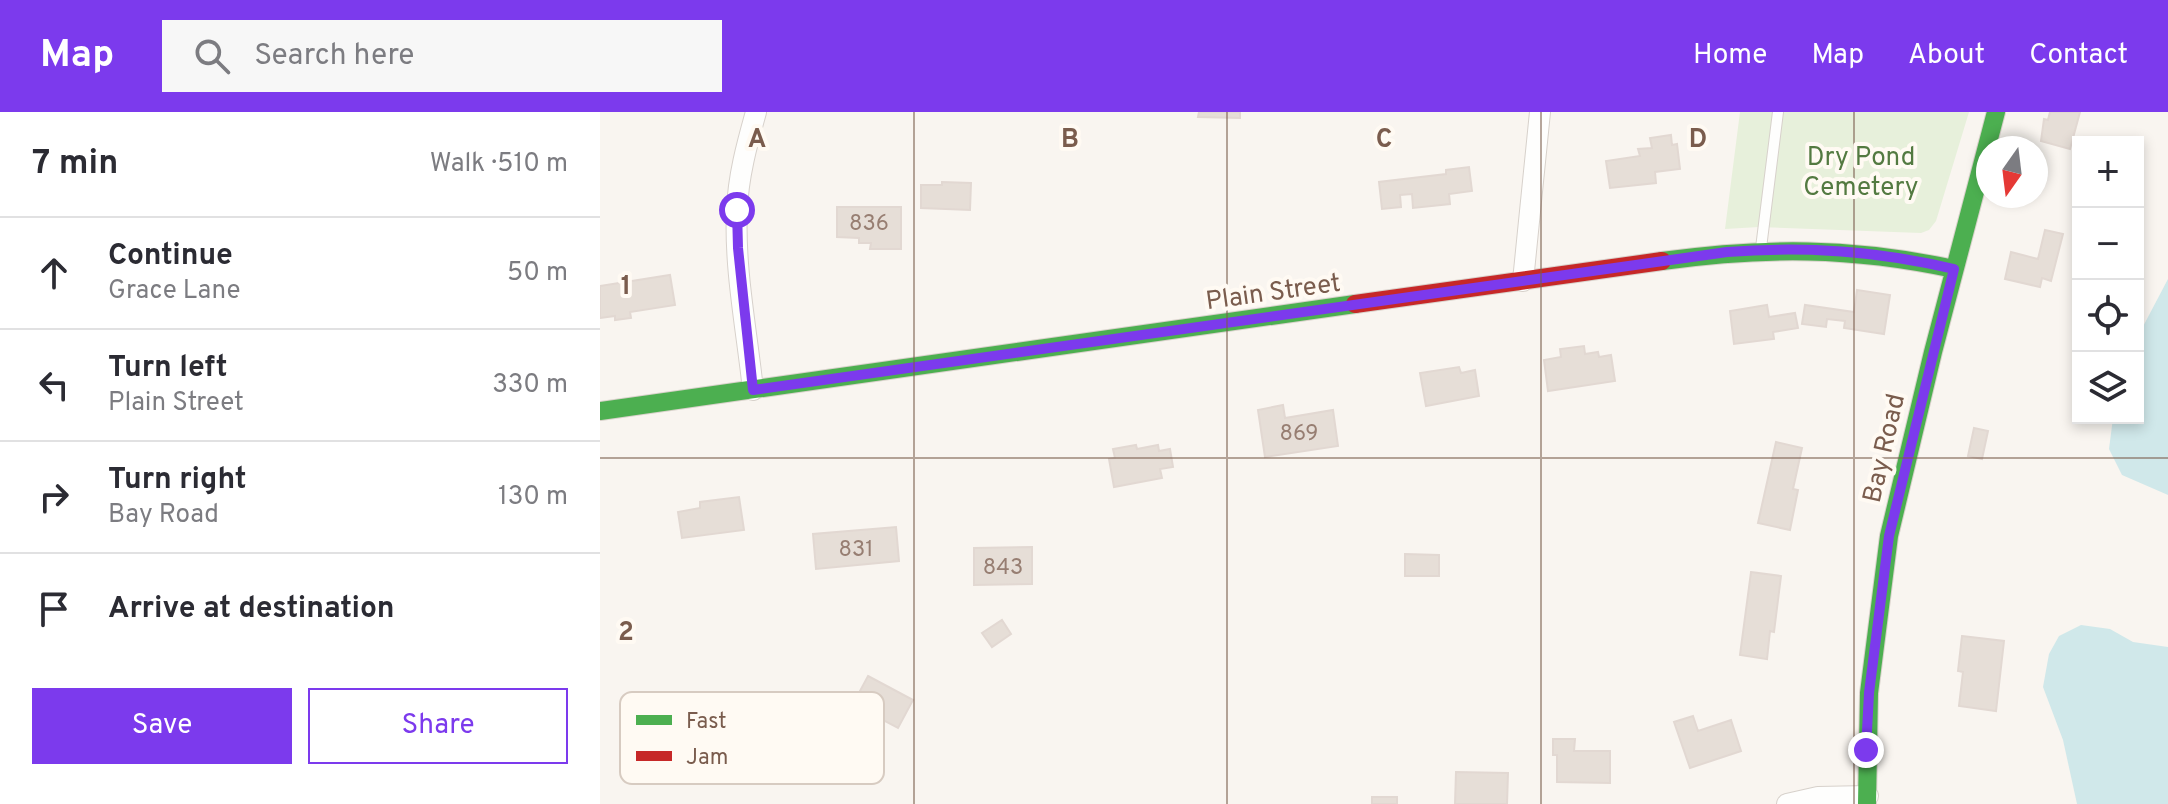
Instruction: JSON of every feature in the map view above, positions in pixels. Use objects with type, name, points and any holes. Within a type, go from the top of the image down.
[{"type":"street","points":[[753,390],[737,210],[741,174],[756,112]]},
{"type":"street","points":[[1523,281],[1540,112]]},
{"type":"street","name":"Bay Road","points":[[1868,800],[1866,750],[1869,693],[1889,536],[1996,112]]},
{"type":"street","name":"Plain Street","points":[[600,411],[1663,261],[1761,250],[1864,252],[1954,269]]},
{"type":"street","points":[[1787,804],[1818,797],[1868,800]]},
{"type":"lane","points":[[1761,250],[1778,112]]},
{"type":"green space","name":"Dry Pond Cemetery","points":[[1740,112],[1969,112],[1936,221],[1929,230],[1921,233],[1759,227],[1725,229]]},
{"type":"water","points":[[2168,279],[2168,495],[2122,475],[2109,449],[2112,424],[2144,424],[2144,325]]},
{"type":"water","points":[[2081,625],[2110,629],[2133,642],[2168,647],[2168,804],[2077,804],[2063,740],[2043,687],[2049,654],[2059,636]]},
{"type":"building","points":[[1199,112],[1240,112],[1240,118],[1198,117]]},
{"type":"building","points":[[2050,112],[2080,112],[2070,149],[2048,143],[2048,136],[2042,136],[2044,119],[2048,120]]},
{"type":"building","points":[[1671,135],[1672,145],[1677,144],[1680,169],[1655,172],[1656,183],[1610,188],[1606,161],[1640,156],[1638,149],[1652,148],[1650,138]]},
{"type":"building","points":[[1469,167],[1472,191],[1449,194],[1450,204],[1413,208],[1412,194],[1400,195],[1401,207],[1382,209],[1379,182],[1446,174],[1446,170]]},
{"type":"building","points":[[942,182],[971,183],[970,210],[921,208],[921,185],[942,185]]},
{"type":"building","points":[[837,207],[901,207],[901,249],[870,249],[871,243],[859,243],[859,238],[837,237]]},
{"type":"building","points":[[2045,230],[2063,234],[2051,281],[2042,278],[2040,287],[2005,279],[2011,252],[2038,259]]},
{"type":"building","points":[[670,275],[675,305],[630,312],[631,318],[600,318],[600,286]]},
{"type":"building","points":[[1857,290],[1890,295],[1884,334],[1844,328],[1845,321],[1827,319],[1826,327],[1802,324],[1805,305],[1854,312]]},
{"type":"building","points":[[1767,305],[1769,317],[1795,313],[1798,328],[1773,332],[1774,339],[1734,344],[1730,311]]},
{"type":"building","points":[[1584,346],[1585,354],[1598,352],[1599,357],[1611,355],[1615,381],[1548,391],[1544,360],[1561,357],[1560,349]]},
{"type":"building","points":[[1459,367],[1461,373],[1475,370],[1479,396],[1426,406],[1420,373]]},
{"type":"building","points":[[1283,405],[1285,418],[1333,410],[1338,446],[1265,457],[1258,410]]},
{"type":"building","points":[[1974,428],[1988,431],[1982,459],[1968,456]]},
{"type":"building","points":[[1776,442],[1802,448],[1793,489],[1798,490],[1790,530],[1758,523]]},
{"type":"building","points":[[1136,445],[1137,449],[1158,445],[1159,451],[1170,449],[1173,467],[1160,469],[1162,478],[1114,487],[1109,459],[1115,458],[1113,449]]},
{"type":"building","points":[[739,497],[744,530],[682,538],[678,512],[700,508],[700,502]]},
{"type":"building","points":[[896,527],[899,561],[816,569],[813,534]]},
{"type":"building","points":[[1032,547],[1032,584],[974,585],[974,548]]},
{"type":"building","points":[[1405,554],[1439,555],[1439,576],[1405,576]]},
{"type":"building","points":[[1751,572],[1781,576],[1774,632],[1770,631],[1767,659],[1740,655]]},
{"type":"building","points":[[1002,620],[1011,634],[992,647],[982,633]]},
{"type":"building","points":[[1962,636],[2004,641],[1996,711],[1959,706],[1963,672],[1958,671]]},
{"type":"building","points":[[868,676],[913,700],[898,728],[884,721],[884,692],[859,692]]},
{"type":"building","points":[[1693,716],[1698,731],[1731,720],[1741,751],[1690,768],[1674,722]]},
{"type":"building","points":[[1553,739],[1575,739],[1574,751],[1610,751],[1610,783],[1557,782],[1557,755],[1553,755]]},
{"type":"building","points":[[1456,772],[1508,773],[1507,804],[1455,804]]},
{"type":"building","points":[[1372,797],[1397,797],[1397,804],[1372,804]]},
{"type":"traffic: fast","points":[[1867,804],[1869,693],[1889,536],[1996,112]]},
{"type":"traffic: fast","points":[[1662,261],[1737,253],[1808,252],[1879,256],[1954,269]]},
{"type":"traffic: fast","points":[[600,411],[1355,304]]},
{"type":"traffic: jam","points":[[1355,304],[1662,261]]},
{"type":"route","points":[[737,210],[753,390],[1727,252],[1782,249],[1864,252],[1954,269],[1889,536],[1869,693],[1866,750]]}]
